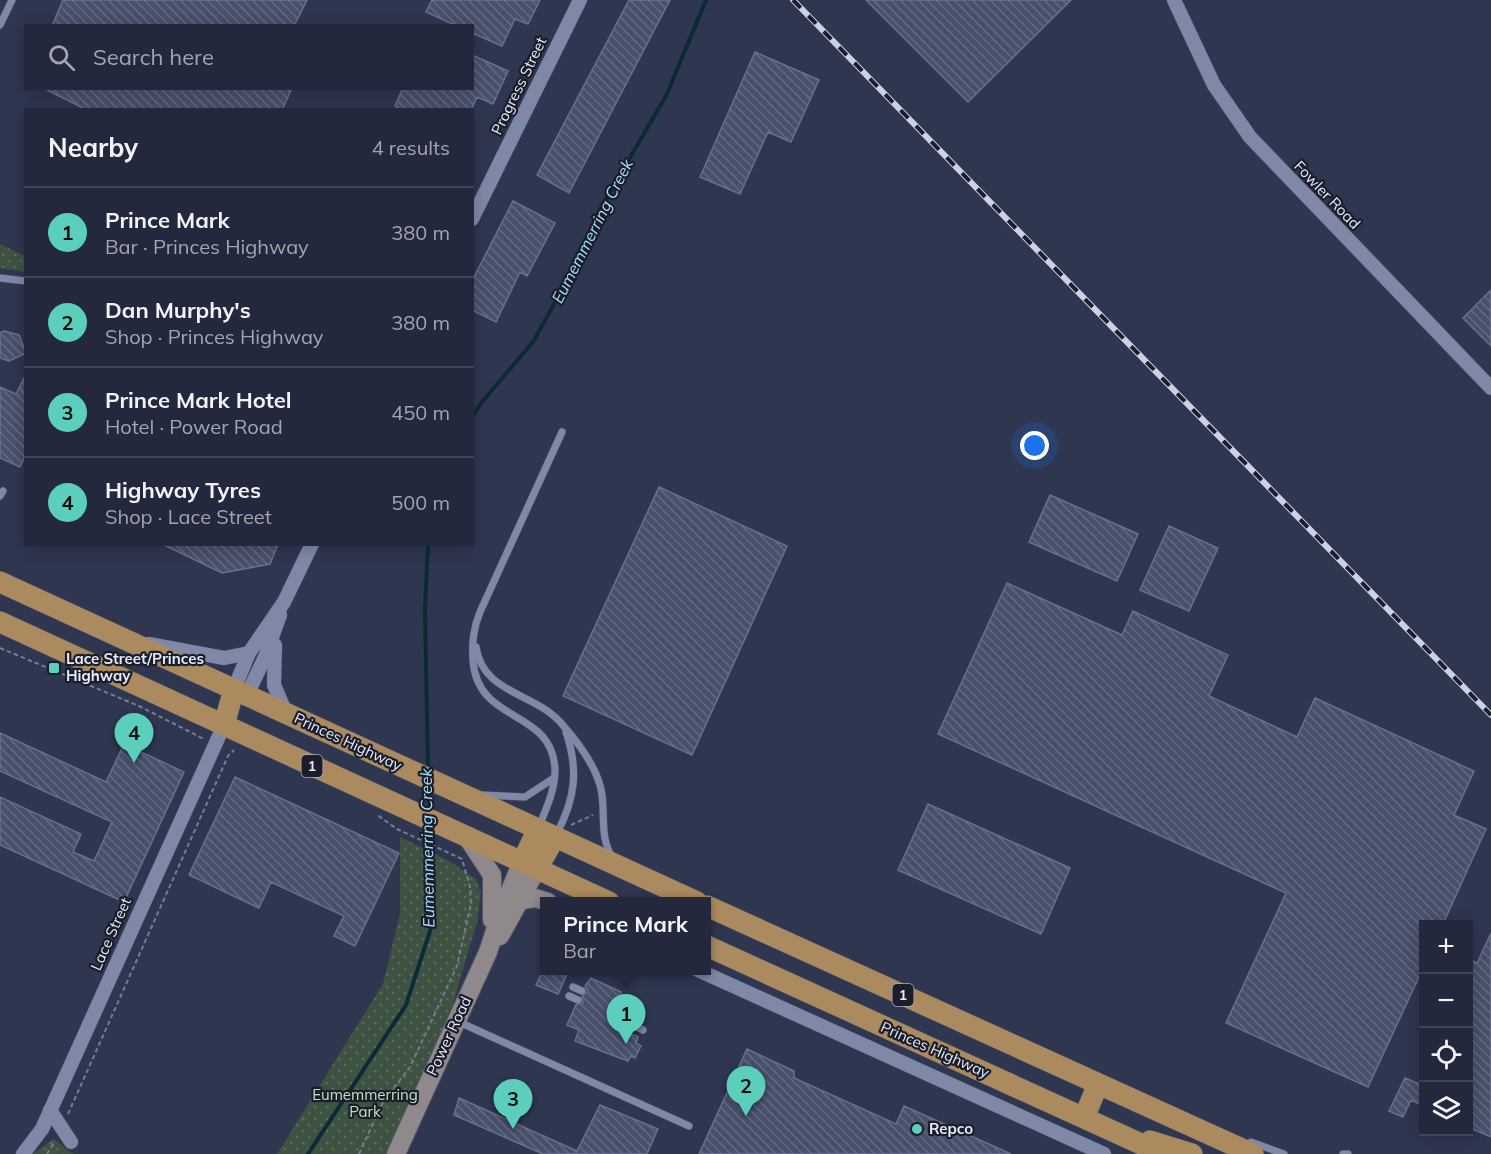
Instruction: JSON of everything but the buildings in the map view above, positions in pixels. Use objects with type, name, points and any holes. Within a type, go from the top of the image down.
[{"type":"highway","name":"Princes Highway","points":[[0,582],[402,767],[554,830],[617,866],[686,897]]},
{"type":"highway","name":"1","points":[[0,622],[220,734],[401,806],[598,897]]},
{"type":"highway","points":[[220,734],[240,692]]},
{"type":"highway","points":[[530,865],[554,830]]},
{"type":"highway","name":"1","points":[[711,908],[1253,1154]]},
{"type":"highway","name":"Princes Highway","points":[[711,948],[1163,1154]]},
{"type":"highway","points":[[1084,1118],[1098,1084]]},
{"type":"highway","points":[[1132,1140],[1161,1143],[1192,1154]]},
{"type":"main road","points":[[461,834],[483,859],[492,877],[490,944]]},
{"type":"main road","name":"Power Road","points":[[490,944],[522,900],[530,865]]},
{"type":"main road","name":"Power Road","points":[[396,1154],[490,944],[530,865]]},
{"type":"main road","points":[[522,900],[540,900]]},
{"type":"street","name":"Progress Street","points":[[474,215],[580,0]]},
{"type":"street","name":"Fowler Road","points":[[1174,0],[1214,85],[1250,137],[1491,388]]},
{"type":"street","points":[[240,692],[249,653],[284,602],[311,546]]},
{"type":"street","points":[[240,692],[277,625],[284,602]]},
{"type":"street","points":[[277,625],[274,685],[286,713]]},
{"type":"street","points":[[126,640],[224,657],[249,653]]},
{"type":"street","name":"Lace Street","points":[[23,1154],[39,1134],[220,734]]},
{"type":"street","name":"Princes Highway","points":[[709,975],[1104,1154]]},
{"type":"street","points":[[50,1110],[71,1142]]},
{"type":"street","points":[[1076,1141],[1084,1118]]},
{"type":"lane","points":[[0,25],[12,0]]},
{"type":"lane","points":[[0,278],[24,281]]},
{"type":"lane","points":[[554,830],[550,799],[554,778],[553,758],[543,738],[521,719],[491,702],[477,683],[472,635],[480,612],[562,432]]},
{"type":"lane","points":[[480,612],[476,630],[476,645],[480,661],[487,674],[503,688],[548,711],[562,724],[599,782],[605,842],[617,866]]},
{"type":"lane","points":[[554,830],[568,810],[575,782],[574,759],[562,724]]},
{"type":"lane","points":[[458,792],[525,796],[554,778]]},
{"type":"lane","points":[[573,987],[582,991]]},
{"type":"lane","points":[[569,996],[578,1000]]},
{"type":"lane","points":[[617,1007],[639,1004],[624,1015],[613,1015],[643,1030]]},
{"type":"lane","points":[[457,1021],[689,1126]]},
{"type":"lane","points":[[1144,1104],[1284,1154]]},
{"type":"path","points":[[0,648],[139,706],[191,734],[220,734],[234,750]]},
{"type":"path","points":[[47,1154],[62,1128],[228,756],[234,750],[239,750]]},
{"type":"path","points":[[359,1154],[383,1102],[410,1067],[457,966],[471,897],[462,859],[397,829],[372,812]]},
{"type":"path","points":[[554,830],[599,813]]},
{"type":"green space","points":[[0,244],[24,256],[24,272],[0,268]]},
{"type":"green space","name":"Eumemmerring Park","points":[[400,837],[451,862],[476,879],[481,893],[477,922],[434,1069],[396,1154],[277,1154],[383,984],[400,914]]},
{"type":"green space","points":[[53,1139],[69,1151],[75,1154],[33,1154]]},
{"type":"waterway","name":"Eumemmerring Creek","points":[[474,414],[533,342],[566,282],[599,211],[667,94],[706,0]]},
{"type":"waterway","name":"Eumemmerring Creek","points":[[428,546],[425,609],[428,769]]},
{"type":"waterway","name":"Eumemmerring Creek","points":[[429,786],[430,811]]},
{"type":"waterway","name":"Eumemmerring Creek","points":[[308,1154],[406,1005],[431,928],[430,828]]},
{"type":"railway","points":[[793,0],[1491,715]]},
{"type":"place","name":"Lace Street/Princes Highway","points":[[54,668]]},
{"type":"place","name":"Highway Tyres","points":[[134,763]]},
{"type":"place","name":"Prince Mark","points":[[626,1044]]},
{"type":"place","name":"Dan Murphy's","points":[[746,1116]]},
{"type":"place","name":"Prince Mark Hotel","points":[[513,1129]]},
{"type":"place","name":"Repco","points":[[917,1129]]}]
